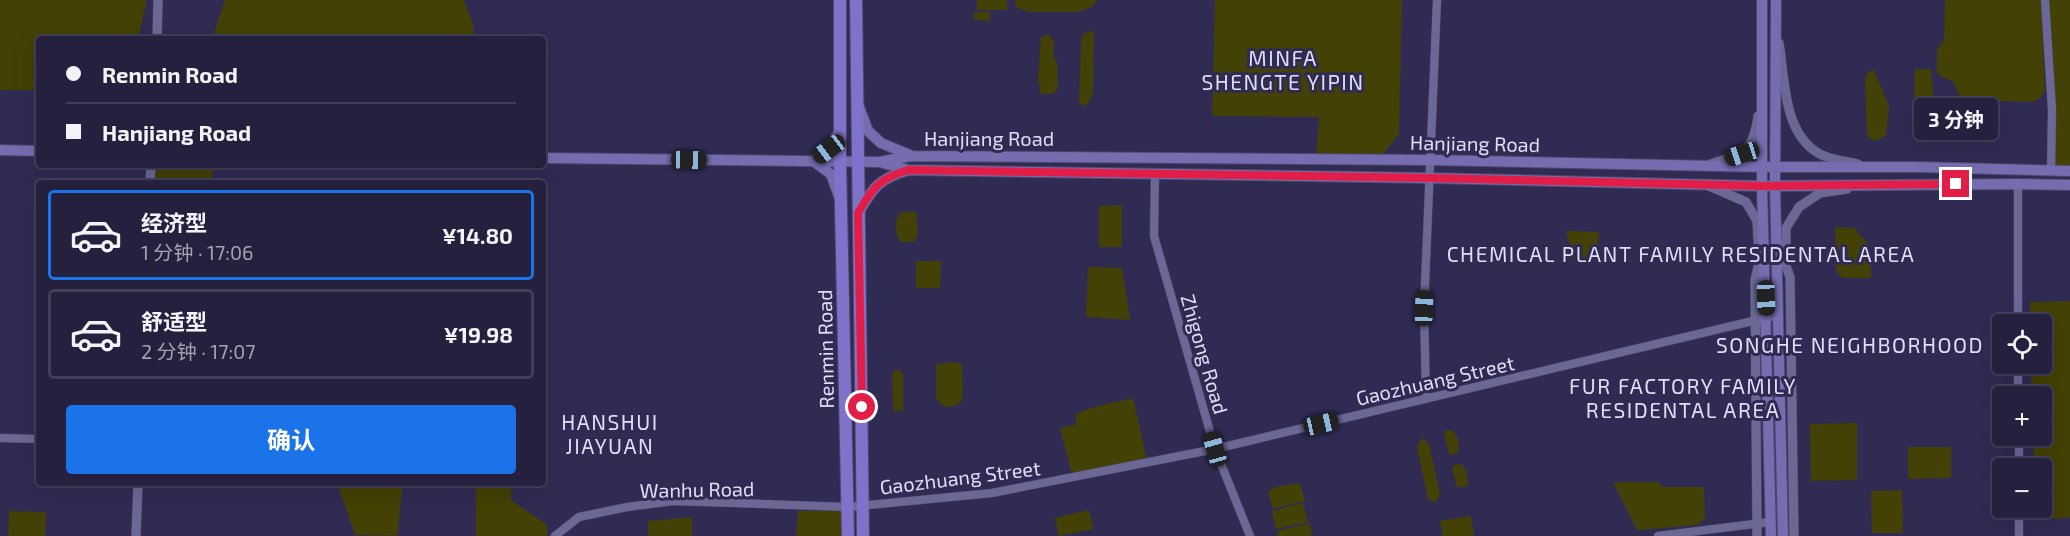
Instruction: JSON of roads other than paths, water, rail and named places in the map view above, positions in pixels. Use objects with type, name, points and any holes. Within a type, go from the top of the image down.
[{"type":"main road","name":"Renmin Road","points":[[840,0],[840,161],[848,536]]},
{"type":"main road","name":"Renmin Road","points":[[856,0],[863,536]]},
{"type":"main road","points":[[1762,0],[1762,186],[1771,536]]},
{"type":"main road","points":[[1776,0],[1775,186],[1783,536]]},
{"type":"main road","points":[[858,103],[868,131],[881,143],[910,156]]},
{"type":"main road","points":[[840,130],[829,149],[813,161],[831,174],[841,201]]},
{"type":"main road","points":[[0,150],[36,151]]},
{"type":"main road","name":"Hanjiang Road","points":[[546,158],[857,162],[880,162],[910,156],[1430,160],[2070,171]]},
{"type":"main road","name":"Hanjiang Road","points":[[880,162],[908,170],[1155,175],[1429,178],[1762,186],[2070,185]]},
{"type":"main road","points":[[858,213],[870,193],[887,176],[908,170]]},
{"type":"street","points":[[157,36],[158,0]]},
{"type":"street","points":[[1426,399],[1424,308],[1437,0]]},
{"type":"street","points":[[2045,0],[2052,110],[2051,171]]},
{"type":"street","points":[[1776,17],[1790,115],[1801,138],[1818,154],[1866,167]]},
{"type":"street","points":[[1707,165],[1742,154],[1755,136],[1763,87]]},
{"type":"street","name":"Zhigong Road","points":[[1155,175],[1154,236],[1215,449],[1250,536]]},
{"type":"street","points":[[2018,184],[2018,314]]},
{"type":"street","points":[[1707,185],[1746,202],[1757,221],[1759,263]]},
{"type":"street","points":[[1785,263],[1786,228],[1799,207],[1820,193],[1869,185]]},
{"type":"street","points":[[1777,239],[1790,277],[1794,536]]},
{"type":"street","points":[[1757,536],[1755,280],[1764,240]]},
{"type":"street","name":"Gaozhuang Street","points":[[848,507],[992,493],[1215,449],[1778,315]]},
{"type":"street","points":[[1779,368],[1792,368]]},
{"type":"street","points":[[0,438],[36,439]]},
{"type":"street","points":[[136,536],[138,486]]},
{"type":"street","name":"Wanhu Road","points":[[555,536],[579,517],[627,507],[673,501],[848,507]]},
{"type":"street","points":[[2019,518],[2019,536]]},
{"type":"street","points":[[1658,536],[1770,522]]},
{"type":"district","name":"MINFA SHENGTE YIPIN","points":[[1283,69]]},
{"type":"district","name":"CHEMICAL PLANT FAMILY RESIDENTAL AREA","points":[[1681,253]]},
{"type":"district","name":"SONGHE NEIGHBORHOOD","points":[[1850,344]]},
{"type":"district","name":"FUR FACTORY FAMILY RESIDENTAL AREA","points":[[1683,397]]},
{"type":"district","name":"HANSHUI JIAYUAN","points":[[610,433]]}]
